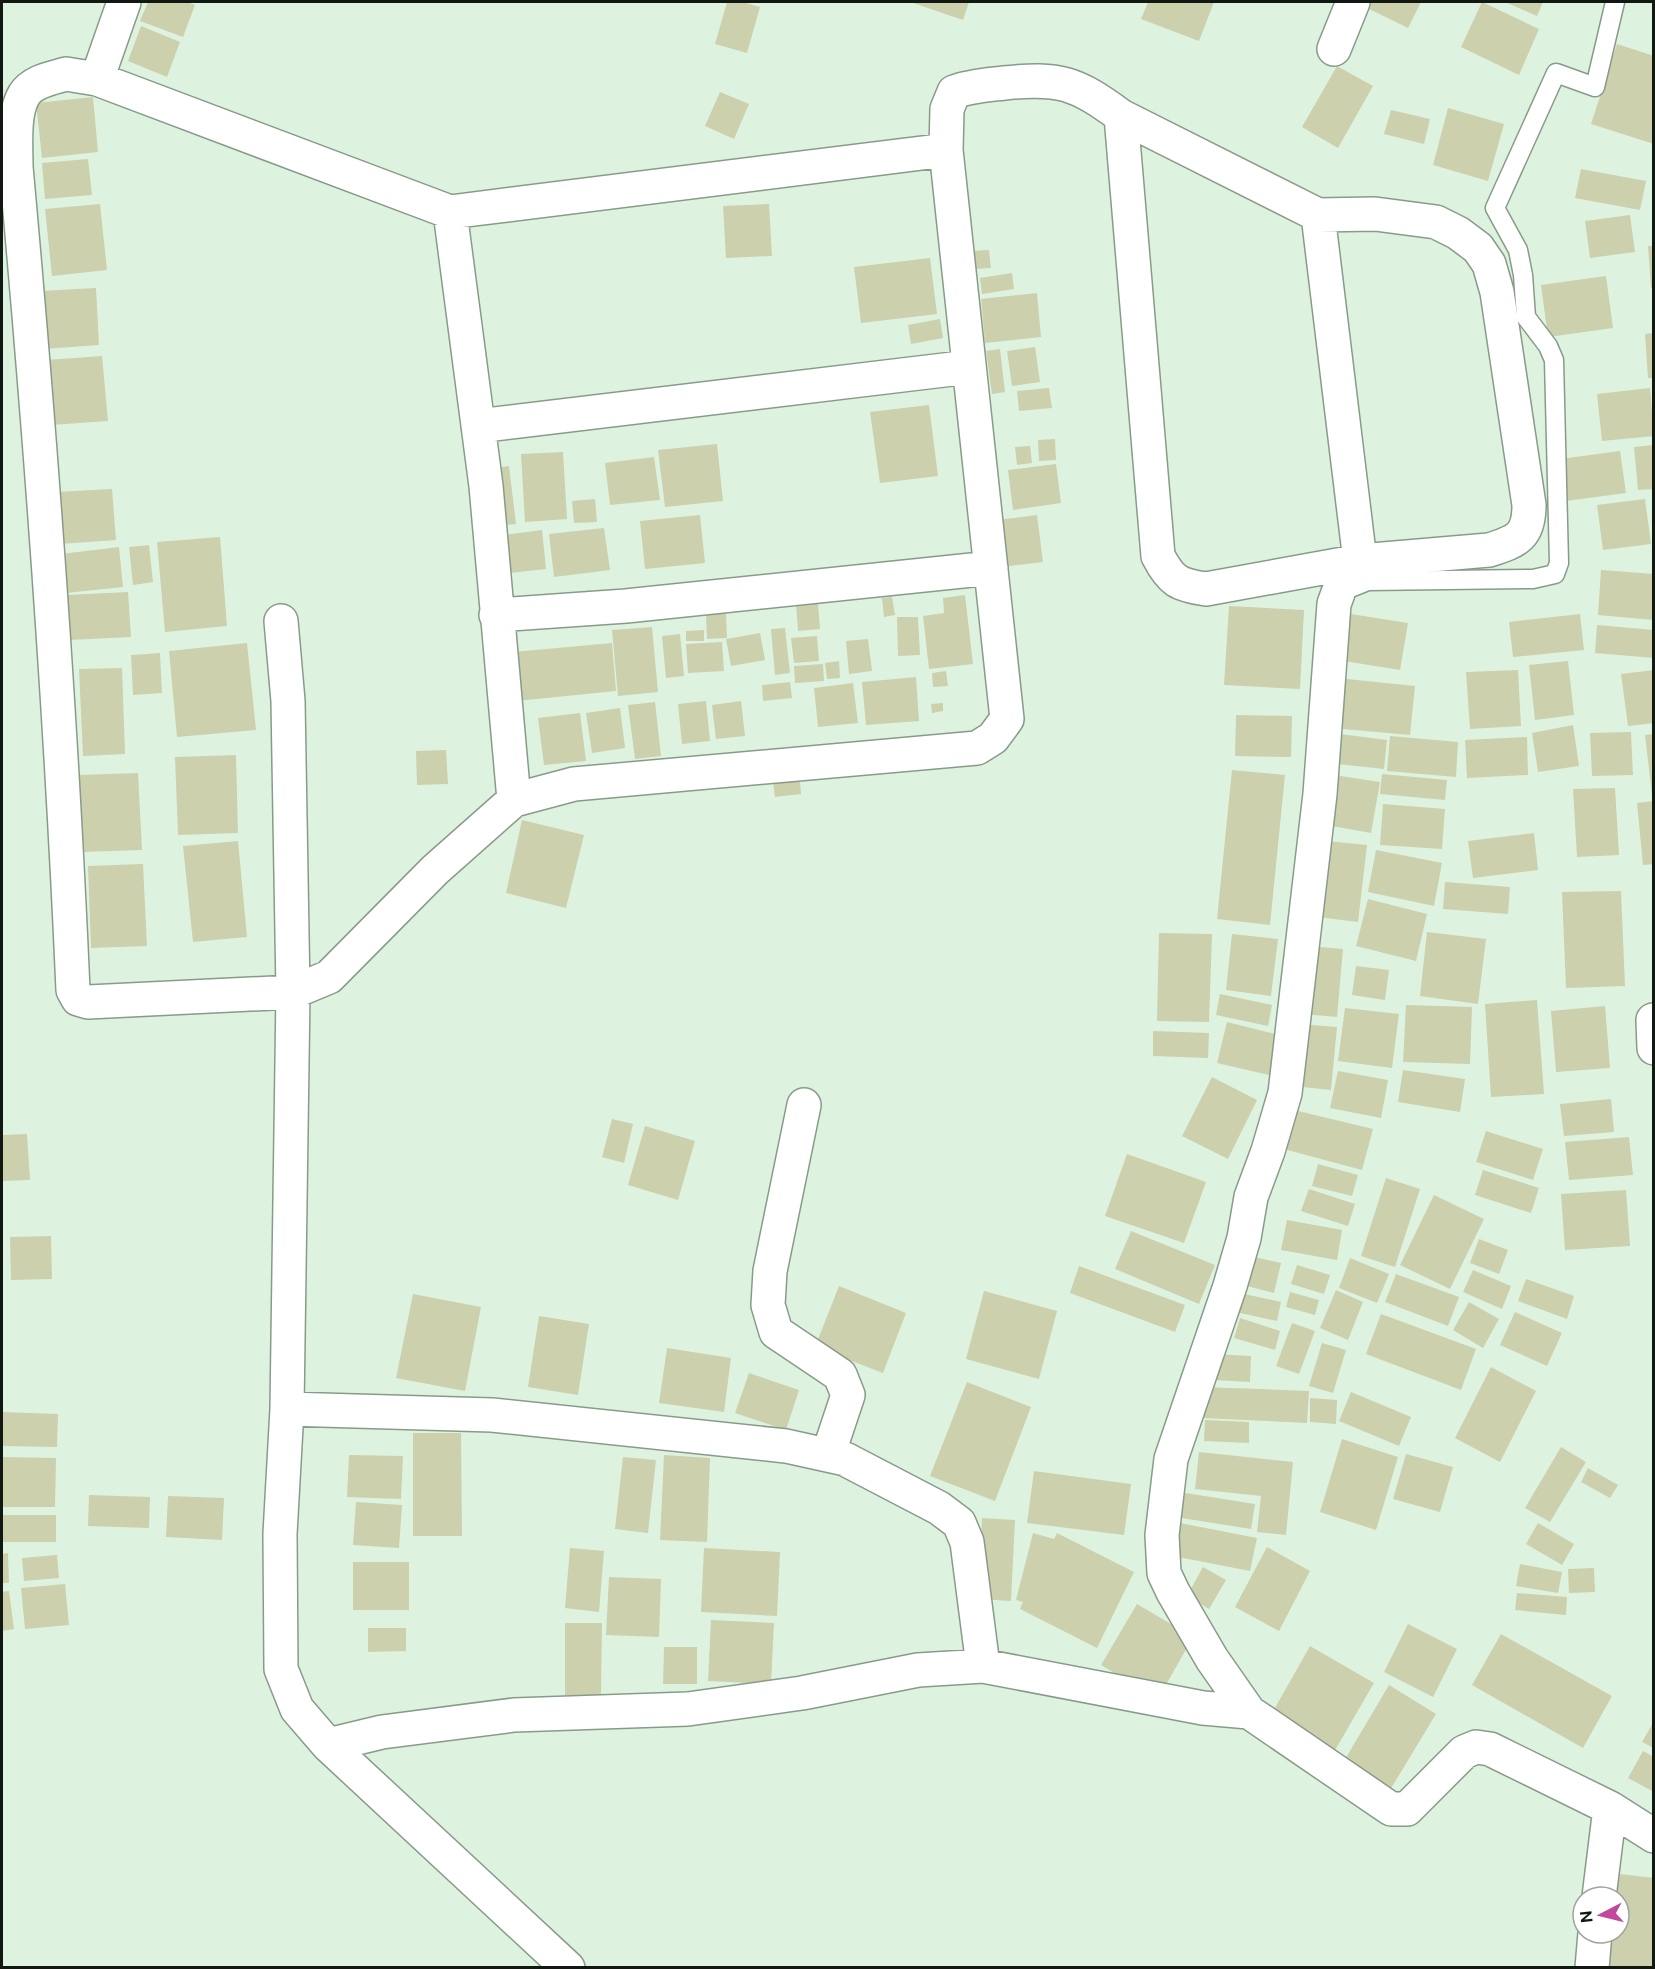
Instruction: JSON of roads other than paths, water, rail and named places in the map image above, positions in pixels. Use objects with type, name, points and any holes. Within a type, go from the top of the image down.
[{"type":"street","points":[[97,79],[124,2]]},
{"type":"street","points":[[1334,49],[1353,2]]},
{"type":"street","points":[[946,150],[450,212],[97,79],[66,74],[41,81],[24,94],[15,127],[16,166],[40,432],[60,733],[73,990],[78,999],[88,1002],[293,992],[329,977],[435,870],[514,800],[574,784],[977,748],[993,738],[1007,719],[946,150],[947,108],[954,92],[968,87],[1041,79],[1070,85],[1085,92],[1121,116],[1318,215],[1375,214],[1436,222],[1458,233],[1478,248],[1489,264],[1497,291],[1529,505],[1529,524],[1522,534],[1508,544],[1489,550],[1360,561],[1206,589],[1187,586],[1168,577],[1158,556],[1121,116]]},
{"type":"street","points":[[450,212],[478,426],[514,800]]},
{"type":"street","points":[[1318,215],[1360,561]]},
{"type":"street","points":[[478,426],[969,368]]},
{"type":"street","points":[[496,615],[626,606],[991,568]]},
{"type":"street","points":[[1338,593],[1334,604],[1320,794],[1285,1094],[1251,1197],[1244,1238],[1230,1286],[1172,1459],[1162,1535],[1164,1573],[1212,1659],[1249,1712],[1391,1809],[1407,1809],[1464,1752],[1476,1747],[1490,1749],[1610,1808],[1653,1836]]},
{"type":"street","points":[[281,621],[288,700],[293,992],[287,1409],[280,1534],[281,1669],[297,1709],[328,1745],[568,1968]]},
{"type":"street","points":[[804,1105],[770,1271],[768,1305],[776,1332],[840,1375],[848,1395],[828,1455]]},
{"type":"street","points":[[287,1409],[492,1415],[786,1446],[844,1459],[939,1508],[959,1523],[966,1542],[983,1666]]},
{"type":"street","points":[[328,1745],[382,1732],[514,1715],[687,1709],[802,1693],[918,1670],[983,1666],[1203,1708],[1249,1712]]},
{"type":"street","points":[[1600,1885],[1610,1808]]},
{"type":"street","points":[[1592,1968],[1594,1945]]},
{"type":"lane","points":[[1338,593],[1368,581],[1533,579],[1555,574],[1559,563],[1554,360],[1548,346],[1526,317],[1523,275],[1518,250],[1515,240],[1496,211],[1496,203],[1555,74],[1558,72],[1596,87],[1615,2]]}]
